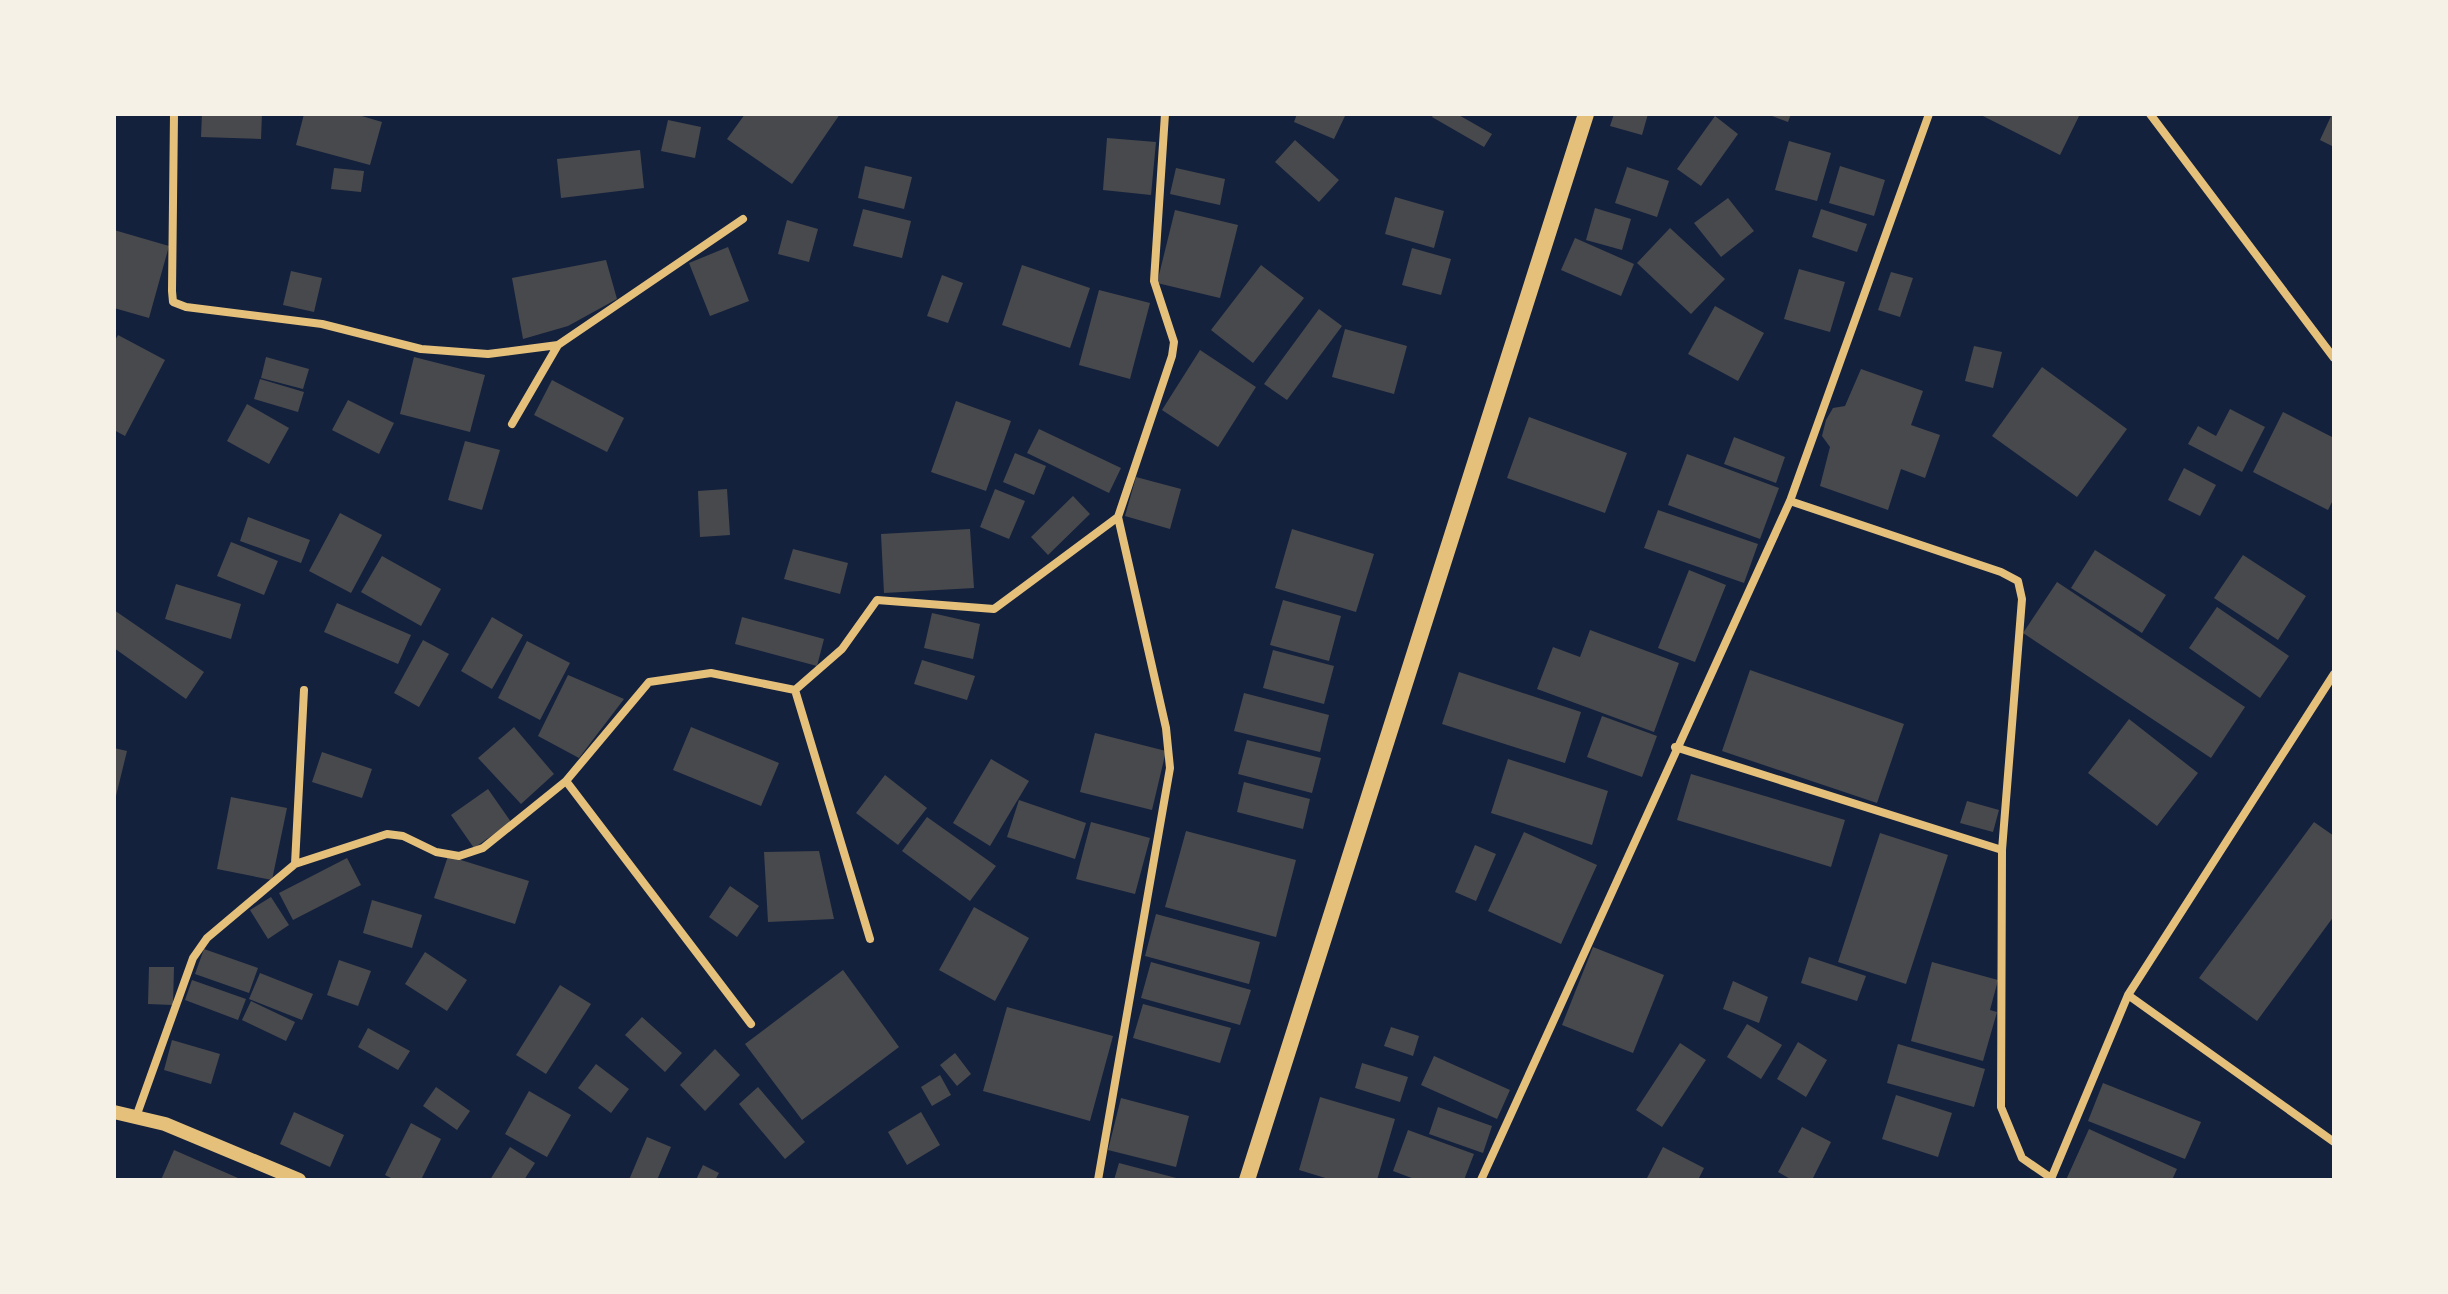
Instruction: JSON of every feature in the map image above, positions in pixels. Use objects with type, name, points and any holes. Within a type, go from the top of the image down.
[{"type":"main road","points":[[1247,1180],[1586,114]]},
{"type":"street","points":[[174,114],[173,302],[186,307],[257,318],[322,324],[421,349],[488,354],[558,345]]},
{"type":"street","points":[[1098,1180],[1170,768],[1166,728],[1118,517],[1169,369],[1174,342],[1154,281],[1165,114]]},
{"type":"street","points":[[1481,1180],[1675,747],[1790,501],[1929,114]]},
{"type":"street","points":[[2150,114],[2334,358]]},
{"type":"street","points":[[512,424],[558,345],[743,219]]},
{"type":"street","points":[[1790,501],[2001,572],[2018,581],[2022,599],[2002,850],[2001,1107],[2022,1158],[2051,1179],[2128,995],[2334,674]]},
{"type":"street","points":[[795,690],[842,649],[877,600],[994,609],[1118,517]]},
{"type":"street","points":[[136,1117],[193,958],[207,938],[295,864],[387,834],[403,836],[436,852],[459,856],[483,848],[566,781],[649,682],[711,673],[795,690]]},
{"type":"street","points":[[295,864],[304,690]]},
{"type":"street","points":[[795,690],[870,939]]},
{"type":"street","points":[[1675,747],[2002,850]]},
{"type":"street","points":[[566,781],[751,1024]]},
{"type":"street","points":[[2128,995],[2334,1142]]},
{"type":"street","points":[[114,1112],[165,1124],[299,1180]]},
{"type":"building","points":[[202,114],[262,114],[261,139],[201,137]]},
{"type":"building","points":[[304,114],[355,114],[382,122],[370,165],[296,145]]},
{"type":"building","points":[[745,114],[840,114],[792,184],[727,139]]},
{"type":"building","points":[[1297,114],[1345,116],[1334,139],[1294,122]]},
{"type":"building","points":[[1434,114],[1457,114],[1492,134],[1484,147],[1432,117]]},
{"type":"building","points":[[1614,114],[1648,114],[1642,135],[1610,126]]},
{"type":"building","points":[[1767,114],[1791,114],[1788,122]]},
{"type":"building","points":[[1979,114],[2080,114],[2060,155]]},
{"type":"building","points":[[2334,114],[2334,147],[2320,140]]},
{"type":"building","points":[[1715,116],[1738,134],[1701,186],[1677,169]]},
{"type":"building","points":[[668,120],[701,127],[695,158],[661,151]]},
{"type":"building","points":[[1107,138],[1156,142],[1151,195],[1103,190]]},
{"type":"building","points":[[1295,140],[1339,180],[1319,202],[1275,162]]},
{"type":"building","points":[[1789,141],[1831,153],[1817,201],[1775,190]]},
{"type":"building","points":[[640,150],[644,188],[561,198],[557,159]]},
{"type":"building","points":[[865,166],[912,177],[904,209],[858,198]]},
{"type":"building","points":[[1840,166],[1885,180],[1874,216],[1829,203]]},
{"type":"building","points":[[1627,167],[1669,181],[1657,217],[1615,203]]},
{"type":"building","points":[[334,168],[364,171],[361,192],[331,189]]},
{"type":"building","points":[[1176,168],[1225,179],[1220,205],[1170,194]]},
{"type":"building","points":[[1395,197],[1444,211],[1434,248],[1385,234]]},
{"type":"building","points":[[1728,198],[1754,231],[1721,257],[1694,223]]},
{"type":"building","points":[[1595,208],[1631,219],[1622,250],[1586,240]]},
{"type":"building","points":[[863,209],[911,221],[902,258],[853,246]]},
{"type":"building","points":[[1821,209],[1867,224],[1857,252],[1812,237]]},
{"type":"building","points":[[1175,210],[1238,225],[1220,298],[1157,283]]},
{"type":"building","points":[[787,220],[818,229],[809,262],[778,254]]},
{"type":"building","points":[[1670,228],[1725,279],[1691,314],[1637,263]]},
{"type":"building","points":[[114,230],[169,246],[149,318],[114,308]]},
{"type":"building","points":[[1575,238],[1634,264],[1621,296],[1561,270]]},
{"type":"building","points":[[728,247],[749,301],[710,316],[689,263]]},
{"type":"building","points":[[1412,248],[1451,259],[1441,295],[1402,285]]},
{"type":"building","points":[[606,260],[617,299],[568,326],[523,339],[512,278]]},
{"type":"building","points":[[1022,265],[1090,288],[1070,348],[1002,325]]},
{"type":"building","points":[[1261,265],[1304,298],[1253,363],[1211,330]]},
{"type":"building","points":[[1799,269],[1845,282],[1830,332],[1784,319]]},
{"type":"building","points":[[291,271],[322,278],[314,312],[283,305]]},
{"type":"building","points":[[1891,272],[1913,278],[1900,317],[1878,310]]},
{"type":"building","points":[[942,275],[963,283],[948,323],[927,316]]},
{"type":"building","points":[[1099,290],[1150,303],[1130,379],[1079,365]]},
{"type":"building","points":[[1715,306],[1764,333],[1738,381],[1688,354]]},
{"type":"building","points":[[1319,309],[1342,326],[1287,400],[1264,384]]},
{"type":"building","points":[[1345,329],[1407,346],[1394,394],[1332,377]]},
{"type":"building","points":[[118,335],[165,360],[125,436],[114,430],[114,342]]},
{"type":"building","points":[[1974,346],[2002,352],[1993,388],[1965,381]]},
{"type":"building","points":[[1200,350],[1256,387],[1218,447],[1162,410]]},
{"type":"building","points":[[266,357],[309,369],[303,389],[261,378]]},
{"type":"building","points":[[414,357],[485,375],[470,432],[400,414]]},
{"type":"building","points":[[2042,367],[2127,429],[2077,497],[1992,436]]},
{"type":"building","points":[[1861,369],[1923,391],[1911,425],[1940,435],[1925,478],[1901,469],[1888,510],[1820,486],[1830,447],[1822,436],[1826,420],[1833,408],[1845,406]]},
{"type":"building","points":[[260,379],[304,392],[298,412],[254,399]]},
{"type":"building","points":[[552,380],[624,418],[607,452],[534,415]]},
{"type":"building","points":[[348,400],[394,423],[379,454],[332,430]]},
{"type":"building","points":[[956,401],[1011,421],[986,491],[931,472]]},
{"type":"building","points":[[247,404],[289,428],[269,464],[227,441]]},
{"type":"building","points":[[2230,409],[2265,427],[2242,472],[2188,444],[2198,426],[2216,436]]},
{"type":"building","points":[[2283,412],[2334,438],[2334,498],[2328,510],[2253,472]]},
{"type":"building","points":[[1529,417],[1627,453],[1605,513],[1507,478]]},
{"type":"building","points":[[1039,429],[1121,468],[1109,493],[1027,453]]},
{"type":"building","points":[[1734,437],[1785,457],[1776,483],[1724,464]]},
{"type":"building","points":[[465,441],[500,450],[482,510],[448,500]]},
{"type":"building","points":[[1015,453],[1046,466],[1034,495],[1003,482]]},
{"type":"building","points":[[1687,454],[1779,488],[1760,539],[1668,505]]},
{"type":"building","points":[[2184,468],[2216,485],[2200,516],[2168,500]]},
{"type":"building","points":[[1136,477],[1181,489],[1170,529],[1125,516]]},
{"type":"building","points":[[727,489],[730,535],[700,537],[698,491]]},
{"type":"building","points":[[995,489],[1025,501],[1009,539],[980,527]]},
{"type":"building","points":[[1073,496],[1090,514],[1048,555],[1031,537]]},
{"type":"building","points":[[1658,510],[1758,544],[1744,583],[1644,548]]},
{"type":"building","points":[[340,513],[382,535],[351,593],[309,571]]},
{"type":"building","points":[[248,517],[310,540],[301,563],[240,541]]},
{"type":"building","points":[[970,529],[974,588],[884,593],[881,534]]},
{"type":"building","points":[[1292,529],[1374,554],[1356,612],[1275,588]]},
{"type":"building","points":[[231,542],[278,561],[264,595],[217,576]]},
{"type":"building","points":[[793,549],[848,563],[840,594],[784,579]]},
{"type":"building","points":[[2095,550],[2166,595],[2142,633],[2071,588]]},
{"type":"building","points":[[2243,555],[2306,596],[2278,640],[2214,598]]},
{"type":"building","points":[[382,556],[441,589],[421,626],[361,592]]},
{"type":"building","points":[[1689,570],[1726,585],[1695,662],[1658,648]]},
{"type":"building","points":[[2057,582],[2245,707],[2211,758],[2023,633]]},
{"type":"building","points":[[176,584],[241,604],[231,639],[165,619]]},
{"type":"building","points":[[1283,600],[1341,616],[1329,661],[1270,645]]},
{"type":"building","points":[[337,603],[411,635],[398,664],[324,632]]},
{"type":"building","points":[[2217,607],[2289,656],[2260,698],[2189,648]]},
{"type":"building","points":[[114,610],[204,672],[186,699],[114,648]]},
{"type":"building","points":[[932,613],[980,624],[973,659],[924,648]]},
{"type":"building","points":[[492,617],[523,635],[492,689],[461,671]]},
{"type":"building","points":[[742,617],[824,639],[817,666],[735,644]]},
{"type":"building","points":[[1590,630],[1679,663],[1654,732],[1537,689],[1553,647],[1580,657]]},
{"type":"building","points":[[423,640],[449,654],[419,707],[394,693]]},
{"type":"building","points":[[527,641],[570,663],[540,720],[498,698]]},
{"type":"building","points":[[1273,650],[1334,666],[1324,704],[1263,688]]},
{"type":"building","points":[[922,660],[975,676],[967,700],[914,684]]},
{"type":"building","points":[[1750,670],[1904,724],[1877,803],[1722,751]]},
{"type":"building","points":[[1459,672],[1581,712],[1565,763],[1442,724]]},
{"type":"building","points":[[568,675],[624,699],[579,758],[538,736]]},
{"type":"building","points":[[1244,693],[1329,715],[1320,752],[1234,731]]},
{"type":"building","points":[[1602,716],[1657,736],[1642,777],[1587,757]]},
{"type":"building","points":[[2129,719],[2198,773],[2157,826],[2088,773]]},
{"type":"building","points":[[514,727],[554,774],[521,804],[478,758]]},
{"type":"building","points":[[691,727],[779,763],[761,806],[673,770]]},
{"type":"building","points":[[1095,733],[1166,751],[1152,810],[1080,792]]},
{"type":"building","points":[[1247,740],[1321,758],[1312,793],[1238,774]]},
{"type":"building","points":[[114,748],[127,751],[115,800],[114,800]]},
{"type":"building","points":[[322,752],[372,769],[362,798],[312,782]]},
{"type":"building","points":[[991,759],[1029,781],[990,846],[953,823]]},
{"type":"building","points":[[1508,759],[1608,791],[1592,845],[1491,813]]},
{"type":"building","points":[[1691,774],[1845,820],[1831,867],[1677,820]]},
{"type":"building","points":[[885,775],[927,808],[898,845],[856,813]]},
{"type":"building","points":[[1244,782],[1310,799],[1303,829],[1237,812]]},
{"type":"building","points":[[488,789],[511,822],[474,848],[451,815]]},
{"type":"building","points":[[231,797],[287,808],[272,880],[217,869]]},
{"type":"building","points":[[1019,800],[1086,823],[1075,859],[1007,837]]},
{"type":"building","points":[[1967,801],[1999,810],[1993,832],[1960,823]]},
{"type":"building","points":[[927,817],[996,866],[970,901],[902,851]]},
{"type":"building","points":[[1091,822],[1150,838],[1135,894],[1076,879]]},
{"type":"building","points":[[2314,822],[2334,836],[2334,916],[2257,1021],[2199,978]]},
{"type":"building","points":[[1186,831],[1296,860],[1276,937],[1165,907]]},
{"type":"building","points":[[1524,832],[1597,865],[1561,944],[1488,911]]},
{"type":"building","points":[[1880,833],[1948,855],[1906,984],[1838,962]]},
{"type":"building","points":[[1475,845],[1496,854],[1476,901],[1455,892]]},
{"type":"building","points":[[819,851],[834,919],[768,922],[764,852]]},
{"type":"building","points":[[448,856],[529,881],[515,924],[434,898]]},
{"type":"building","points":[[347,858],[361,885],[293,920],[279,893]]},
{"type":"building","points":[[730,886],[759,906],[737,937],[709,917]]},
{"type":"building","points":[[271,897],[289,925],[268,939],[250,910]]},
{"type":"building","points":[[372,900],[422,915],[412,948],[363,933]]},
{"type":"building","points":[[974,907],[1029,938],[995,1001],[939,970]]},
{"type":"building","points":[[1156,914],[1260,942],[1249,984],[1145,956]]},
{"type":"building","points":[[1593,947],[1664,975],[1633,1053],[1562,1025]]},
{"type":"building","points":[[204,949],[258,968],[249,993],[195,974]]},
{"type":"building","points":[[425,952],[467,980],[447,1011],[405,984]]},
{"type":"building","points":[[1809,957],[1866,976],[1857,1001],[1801,983]]},
{"type":"building","points":[[339,960],[371,971],[358,1006],[327,995]]},
{"type":"building","points":[[1151,962],[1251,990],[1240,1025],[1141,998]]},
{"type":"building","points":[[1932,962],[1998,980],[1990,1010],[1997,1012],[1983,1061],[1911,1041]]},
{"type":"building","points":[[149,967],[174,967],[173,1005],[148,1004]]},
{"type":"building","points":[[843,970],[899,1047],[802,1120],[745,1044]]},
{"type":"building","points":[[260,973],[313,994],[302,1020],[249,999]]},
{"type":"building","points":[[192,980],[246,999],[238,1020],[185,1000]]},
{"type":"building","points":[[1733,981],[1768,997],[1759,1023],[1723,1009]]},
{"type":"building","points":[[560,985],[591,1004],[546,1074],[516,1055]]},
{"type":"building","points":[[251,1001],[295,1022],[286,1041],[242,1020]]},
{"type":"building","points":[[1143,1004],[1231,1028],[1220,1063],[1133,1038]]},
{"type":"building","points":[[1007,1007],[1113,1036],[1090,1121],[983,1091]]},
{"type":"building","points":[[642,1017],[682,1053],[665,1072],[625,1035]]},
{"type":"building","points":[[1747,1024],[1782,1045],[1761,1079],[1727,1057]]},
{"type":"building","points":[[1391,1027],[1419,1036],[1413,1056],[1384,1046]]},
{"type":"building","points":[[368,1028],[410,1051],[398,1070],[358,1047]]},
{"type":"building","points":[[172,1040],[220,1054],[211,1084],[164,1070]]},
{"type":"building","points":[[1798,1042],[1827,1060],[1806,1097],[1777,1079]]},
{"type":"building","points":[[1680,1043],[1706,1060],[1662,1127],[1636,1110]]},
{"type":"building","points":[[1898,1044],[1985,1069],[1974,1107],[1887,1083]]},
{"type":"building","points":[[715,1049],[740,1075],[705,1111],[680,1085]]},
{"type":"building","points":[[955,1053],[971,1074],[957,1086],[940,1065]]},
{"type":"building","points":[[1434,1056],[1510,1090],[1497,1119],[1421,1085]]},
{"type":"building","points":[[1362,1063],[1408,1077],[1400,1102],[1355,1088]]},
{"type":"building","points":[[596,1064],[629,1089],[611,1113],[578,1088]]},
{"type":"building","points":[[940,1075],[951,1095],[932,1106],[921,1087]]},
{"type":"building","points":[[2103,1083],[2201,1122],[2185,1159],[2088,1121]]},
{"type":"building","points":[[436,1087],[470,1111],[457,1130],[423,1106]]},
{"type":"building","points":[[758,1087],[805,1142],[785,1159],[739,1104]]},
{"type":"building","points":[[529,1091],[571,1115],[547,1157],[505,1134]]},
{"type":"building","points":[[1896,1095],[1952,1113],[1938,1157],[1882,1139]]},
{"type":"building","points":[[1320,1097],[1395,1119],[1377,1180],[1332,1180],[1299,1170]]},
{"type":"building","points":[[1121,1098],[1189,1116],[1176,1167],[1108,1150]]},
{"type":"building","points":[[1438,1107],[1492,1126],[1483,1153],[1429,1134]]},
{"type":"building","points":[[294,1112],[344,1135],[330,1167],[280,1144]]},
{"type":"building","points":[[921,1112],[940,1145],[907,1165],[888,1132]]},
{"type":"building","points":[[411,1123],[441,1139],[421,1180],[395,1180],[385,1175]]},
{"type":"building","points":[[1802,1127],[1831,1142],[1812,1180],[1792,1180],[1778,1172]]},
{"type":"building","points":[[2089,1129],[2177,1169],[2172,1180],[2066,1180]]},
{"type":"building","points":[[1408,1130],[1474,1154],[1464,1180],[1417,1180],[1393,1171]]},
{"type":"building","points":[[647,1137],[671,1147],[657,1180],[629,1180]]},
{"type":"building","points":[[510,1147],[535,1163],[524,1180],[490,1180]]},
{"type":"building","points":[[1663,1147],[1704,1168],[1698,1180],[1646,1180]]},
{"type":"building","points":[[174,1150],[238,1178],[161,1180]]},
{"type":"building","points":[[1119,1163],[1180,1179],[1180,1180],[1114,1180]]},
{"type":"building","points":[[703,1165],[719,1173],[715,1180],[696,1180]]}]
